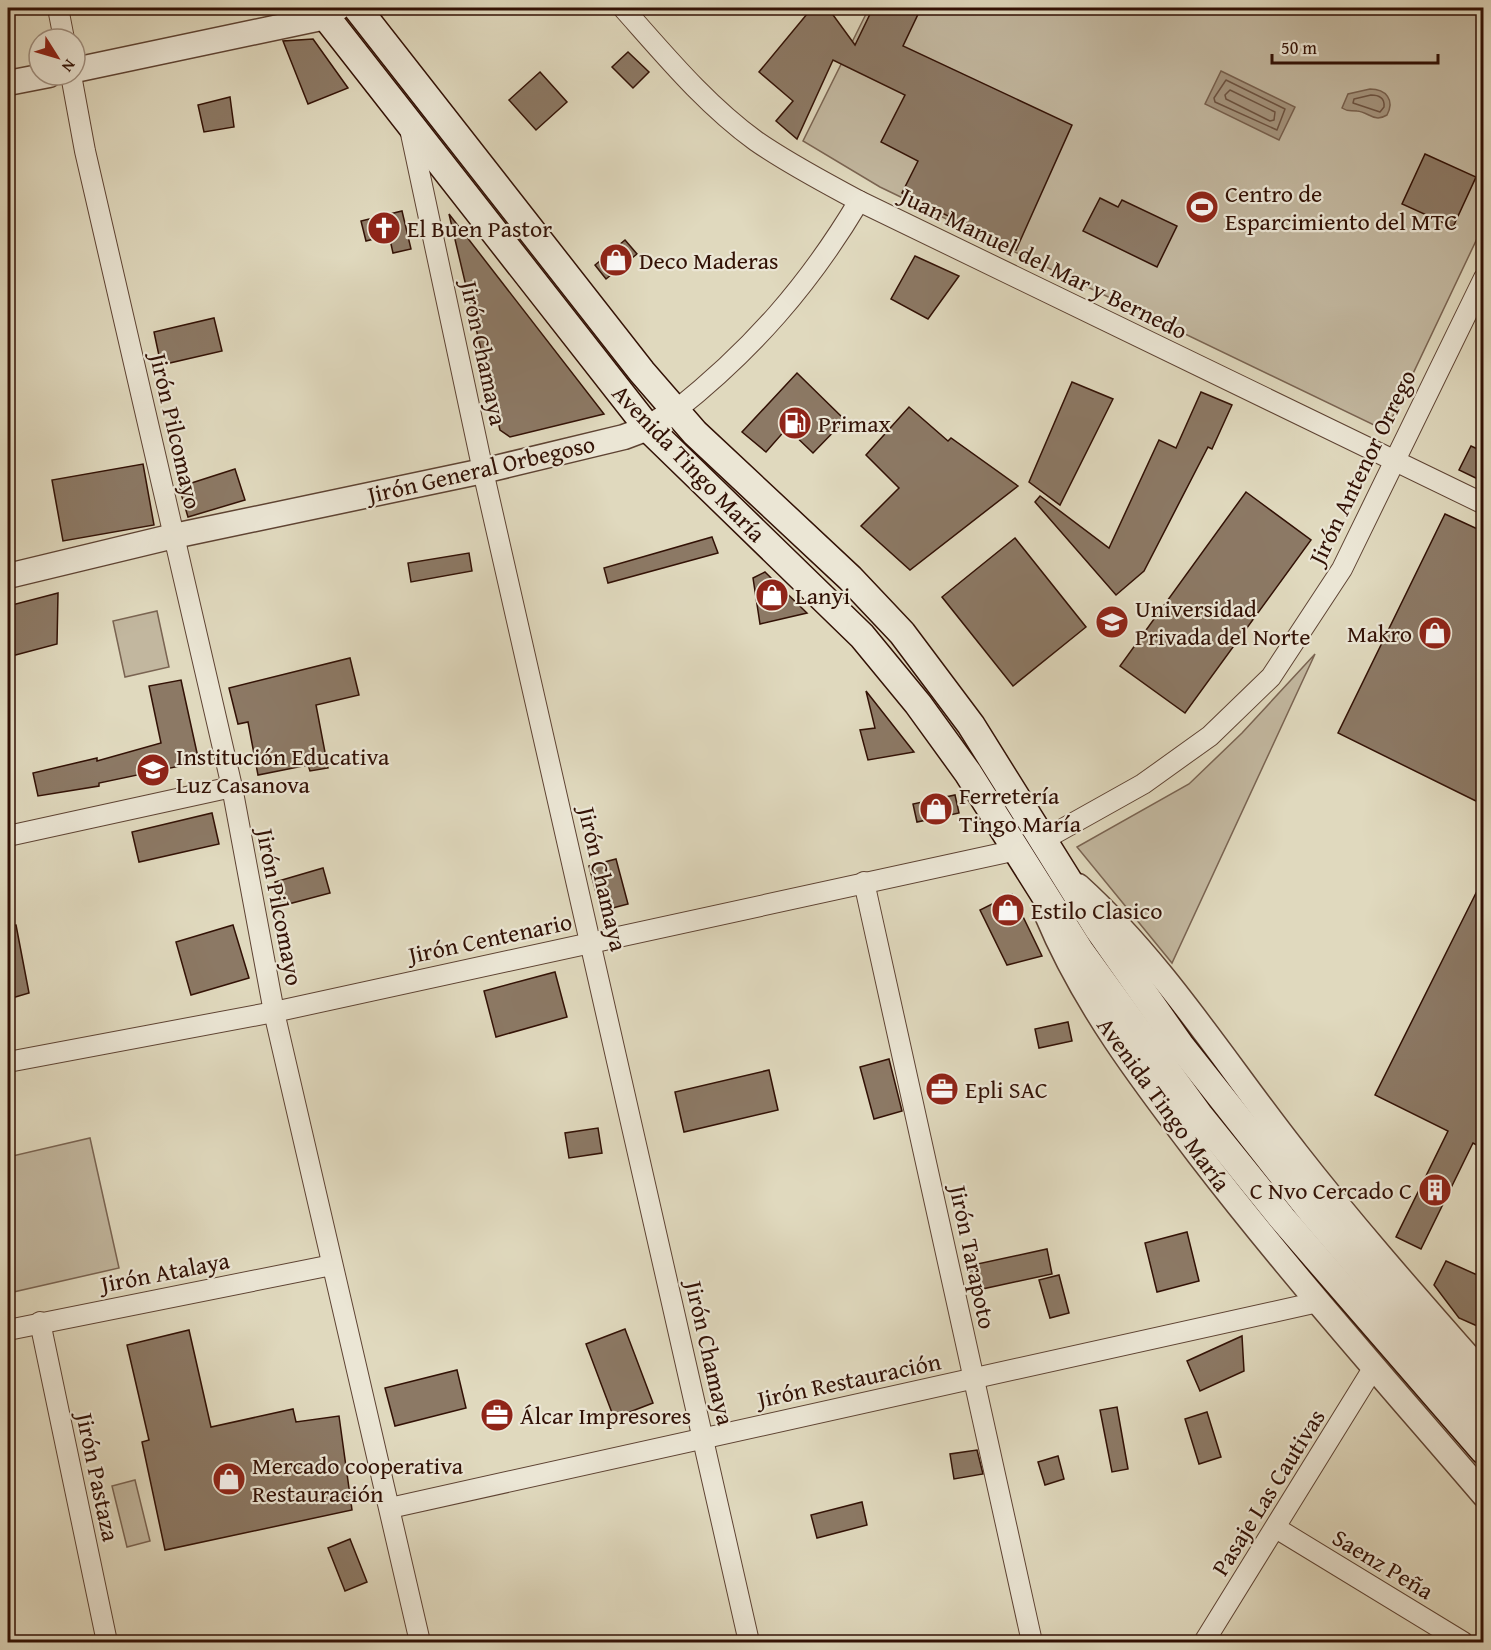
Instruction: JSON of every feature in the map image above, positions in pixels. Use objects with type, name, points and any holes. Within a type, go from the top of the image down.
[{"type":"main road","name":"Avenida Tingo María","points":[[357,8],[675,411],[695,433],[819,548],[902,633],[939,680],[1138,989],[1223,1101],[1312,1212],[1484,1412]]},
{"type":"main road","name":"Avenida Tingo María","points":[[328,11],[410,127],[648,428],[862,636],[918,704],[968,773],[1116,1002],[1220,1141],[1334,1279],[1484,1451]]},
{"type":"main road","points":[[799,573],[819,548]]},
{"type":"street","points":[[58,8],[62,27]]},
{"type":"street","name":"Juan Manuel del Mar y Bernedo","points":[[623,8],[674,66],[718,110],[755,140],[800,169],[859,201],[1484,504]]},
{"type":"street","points":[[87,67],[328,11]]},
{"type":"street","points":[[8,83],[27,79]]},
{"type":"street","name":"Jirón Pilcomayo","points":[[73,87],[85,151],[232,787],[274,1012],[420,1642]]},
{"type":"street","name":"Jirón Chamaya","points":[[410,127],[483,471],[748,1642]]},
{"type":"street","name":"Jirón General Orbegoso","points":[[8,576],[174,536],[483,471],[635,434],[675,411],[714,379],[780,315],[829,250],[859,201]]},
{"type":"street","name":"Jirón Antenor Orrego","points":[[1043,840],[1143,784],[1201,743],[1271,677],[1342,569],[1484,278]]},
{"type":"street","points":[[8,836],[232,787]]},
{"type":"street","name":"Jirón Centenario","points":[[8,1062],[274,1012],[1017,850]]},
{"type":"street","name":"Avenida Tingo María","points":[[1061,871],[1108,915],[1144,954],[1364,1238],[1484,1375]]},
{"type":"street","name":"Jirón Tarapoto","points":[[864,882],[1032,1642]]},
{"type":"street","name":"Avenida Tingo María","points":[[1040,886],[1046,913],[1062,949],[1112,1037],[1212,1172],[1318,1302],[1484,1494]]},
{"type":"street","name":"Jirón Atalaya","points":[[8,1330],[332,1265]]},
{"type":"street","name":"Jirón Restauración","points":[[390,1508],[1318,1302]]},
{"type":"street","name":"Jirón Pastaza","points":[[40,1322],[107,1642]]},
{"type":"street","name":"Pasaje Las Cautivas","points":[[1205,1642],[1374,1367]]},
{"type":"street","name":"Saenz Peña","points":[[1276,1528],[1463,1642]]},
{"type":"shaded area","name":"Centro de Esparcimiento del MTC","points":[[869,8],[1483,8],[1483,226],[1390,422],[1376,426],[880,187],[803,141]]},
{"type":"shaded area","points":[[157,611],[169,667],[125,677],[113,621]]},
{"type":"shaded area","points":[[1315,654],[1172,963],[1077,847],[1189,784],[1242,733]]},
{"type":"shaded area","points":[[90,1138],[119,1268],[9,1293],[8,1157]]},
{"type":"shaded area","points":[[135,1480],[150,1541],[127,1547],[112,1486]]},
{"type":"water","points":[[1221,71],[1295,107],[1279,140],[1205,104]]},
{"type":"water","points":[[1370,89],[1381,91],[1388,96],[1390,105],[1387,115],[1375,118],[1342,108],[1348,94]]},
{"type":"building","points":[[812,8],[828,8],[855,45],[873,8],[921,8],[903,46],[1072,125],[1016,250],[902,193],[918,161],[881,142],[905,95],[833,60],[797,139],[776,121],[793,101],[759,72]]},
{"type":"building","points":[[313,39],[348,88],[308,104],[283,41]]},
{"type":"building","points":[[628,52],[649,72],[633,88],[612,67]]},
{"type":"building","points":[[540,72],[567,102],[536,130],[509,100]]},
{"type":"building","points":[[230,97],[234,127],[204,132],[198,105]]},
{"type":"building","points":[[1425,154],[1476,177],[1453,227],[1402,204]]},
{"type":"building","points":[[1100,198],[1118,207],[1122,200],[1177,226],[1157,267],[1083,231]]},
{"type":"building","name":"El Buen Pastor","points":[[402,211],[411,249],[393,253],[389,235],[366,241],[361,221]]},
{"type":"building","points":[[449,214],[604,414],[510,437],[500,430]]},
{"type":"building","name":"Deco Maderas","points":[[625,240],[637,254],[606,279],[595,265]]},
{"type":"building","points":[[915,256],[959,276],[928,319],[891,299]]},
{"type":"building","points":[[214,318],[222,351],[161,365],[154,332]]},
{"type":"building","points":[[797,373],[845,420],[813,453],[787,428],[766,452],[742,432]]},
{"type":"building","points":[[1072,382],[1113,399],[1060,505],[1029,482]]},
{"type":"building","points":[[1201,392],[1232,405],[1212,449],[1208,447],[1144,571],[1116,595],[1035,502],[1040,496],[1109,548],[1159,440],[1176,448]]},
{"type":"building","points":[[909,407],[948,441],[951,438],[1018,486],[910,570],[861,526],[899,488],[866,455]]},
{"type":"building","points":[[1471,446],[1484,452],[1484,482],[1459,470]]},
{"type":"building","points":[[143,464],[154,525],[63,541],[52,480]]},
{"type":"building","points":[[235,469],[245,500],[188,517],[179,487]]},
{"type":"building","points":[[1246,492],[1311,540],[1185,713],[1120,666]]},
{"type":"building","name":"Makro","points":[[1445,514],[1484,532],[1484,805],[1338,733]]},
{"type":"building","points":[[712,537],[718,553],[608,583],[604,568]]},
{"type":"building","points":[[1015,538],[1086,627],[1013,686],[942,597]]},
{"type":"building","points":[[469,553],[472,571],[411,582],[408,563]]},
{"type":"building","name":"Lanyi","points":[[765,572],[807,613],[760,624],[753,578]]},
{"type":"building","points":[[58,593],[57,644],[8,657],[8,606]]},
{"type":"building","points":[[350,658],[359,695],[316,705],[328,768],[310,771],[308,765],[258,775],[248,722],[238,724],[229,688]]},
{"type":"building","points":[[181,680],[199,762],[99,783],[99,786],[38,796],[33,773],[97,758],[97,761],[161,743],[149,686]]},
{"type":"building","points":[[866,691],[914,752],[868,760],[860,730],[875,728]]},
{"type":"building","name":"Ferretería Tingo María","points":[[955,795],[959,813],[917,822],[913,804]]},
{"type":"building","points":[[212,813],[219,844],[139,862],[132,832]]},
{"type":"building","points":[[616,859],[628,904],[601,911],[589,866]]},
{"type":"building","points":[[323,868],[330,893],[281,906],[275,882]]},
{"type":"building","points":[[1484,877],[1484,1149],[1473,1143],[1421,1249],[1396,1237],[1448,1131],[1375,1095]]},
{"type":"building","points":[[1012,894],[1042,956],[1007,965],[980,910]]},
{"type":"building","points":[[16,925],[29,993],[12,998],[10,982],[8,983],[8,926]]},
{"type":"building","points":[[233,925],[249,978],[191,995],[176,942]]},
{"type":"building","points":[[555,972],[567,1017],[496,1037],[484,991]]},
{"type":"building","points":[[1068,1022],[1072,1041],[1039,1048],[1035,1029]]},
{"type":"building","points":[[889,1059],[902,1111],[874,1119],[860,1067]]},
{"type":"building","points":[[769,1070],[778,1110],[684,1132],[675,1092]]},
{"type":"building","points":[[598,1128],[602,1153],[569,1158],[565,1133]]},
{"type":"building","points":[[1187,1232],[1199,1281],[1157,1292],[1145,1243]]},
{"type":"building","points":[[1047,1249],[1052,1274],[973,1291],[968,1266]]},
{"type":"building","points":[[1446,1261],[1484,1278],[1484,1329],[1459,1318],[1434,1285]]},
{"type":"building","points":[[1059,1275],[1069,1313],[1050,1318],[1039,1280]]},
{"type":"building","points":[[625,1329],[653,1403],[614,1418],[586,1344]]},
{"type":"building","name":"Mercado cooperativa Restauración","points":[[189,1330],[211,1427],[293,1409],[296,1422],[339,1416],[352,1510],[165,1550],[142,1442],[149,1440],[127,1345]]},
{"type":"building","points":[[1242,1336],[1244,1371],[1200,1391],[1187,1361]]},
{"type":"building","points":[[457,1370],[466,1408],[395,1426],[385,1388]]},
{"type":"building","points":[[1117,1407],[1128,1469],[1112,1472],[1100,1410]]},
{"type":"building","points":[[1207,1412],[1221,1457],[1199,1464],[1185,1419]]},
{"type":"building","points":[[977,1450],[983,1474],[954,1479],[950,1454]]},
{"type":"building","points":[[1058,1456],[1064,1479],[1045,1485],[1038,1462]]},
{"type":"building","points":[[862,1502],[867,1525],[817,1538],[811,1515]]},
{"type":"building","points":[[350,1539],[367,1582],[345,1591],[328,1548]]},
{"type":"place","name":"Centro de Esparcimiento del MTC","points":[[1202,207]]},
{"type":"place","name":"El Buen Pastor","points":[[384,228]]},
{"type":"place","name":"Deco Maderas","points":[[616,260]]},
{"type":"place","name":"Primax","points":[[795,423]]},
{"type":"place","name":"Lanyi","points":[[772,595]]},
{"type":"place","name":"Universidad Privada del Norte","points":[[1112,622]]},
{"type":"place","name":"Makro","points":[[1435,633]]},
{"type":"place","name":"Institución Educativa Luz Casanova","points":[[153,770]]},
{"type":"place","name":"Ferretería Tingo María","points":[[936,809]]},
{"type":"place","name":"Estilo Clasico","points":[[1008,910]]},
{"type":"place","name":"Epli SAC","points":[[942,1089]]},
{"type":"place","name":"C Nvo Cercado C","points":[[1435,1190]]},
{"type":"place","name":"Álcar Impresores","points":[[497,1415]]},
{"type":"place","name":"Mercado cooperativa Restauración","points":[[229,1479]]}]
